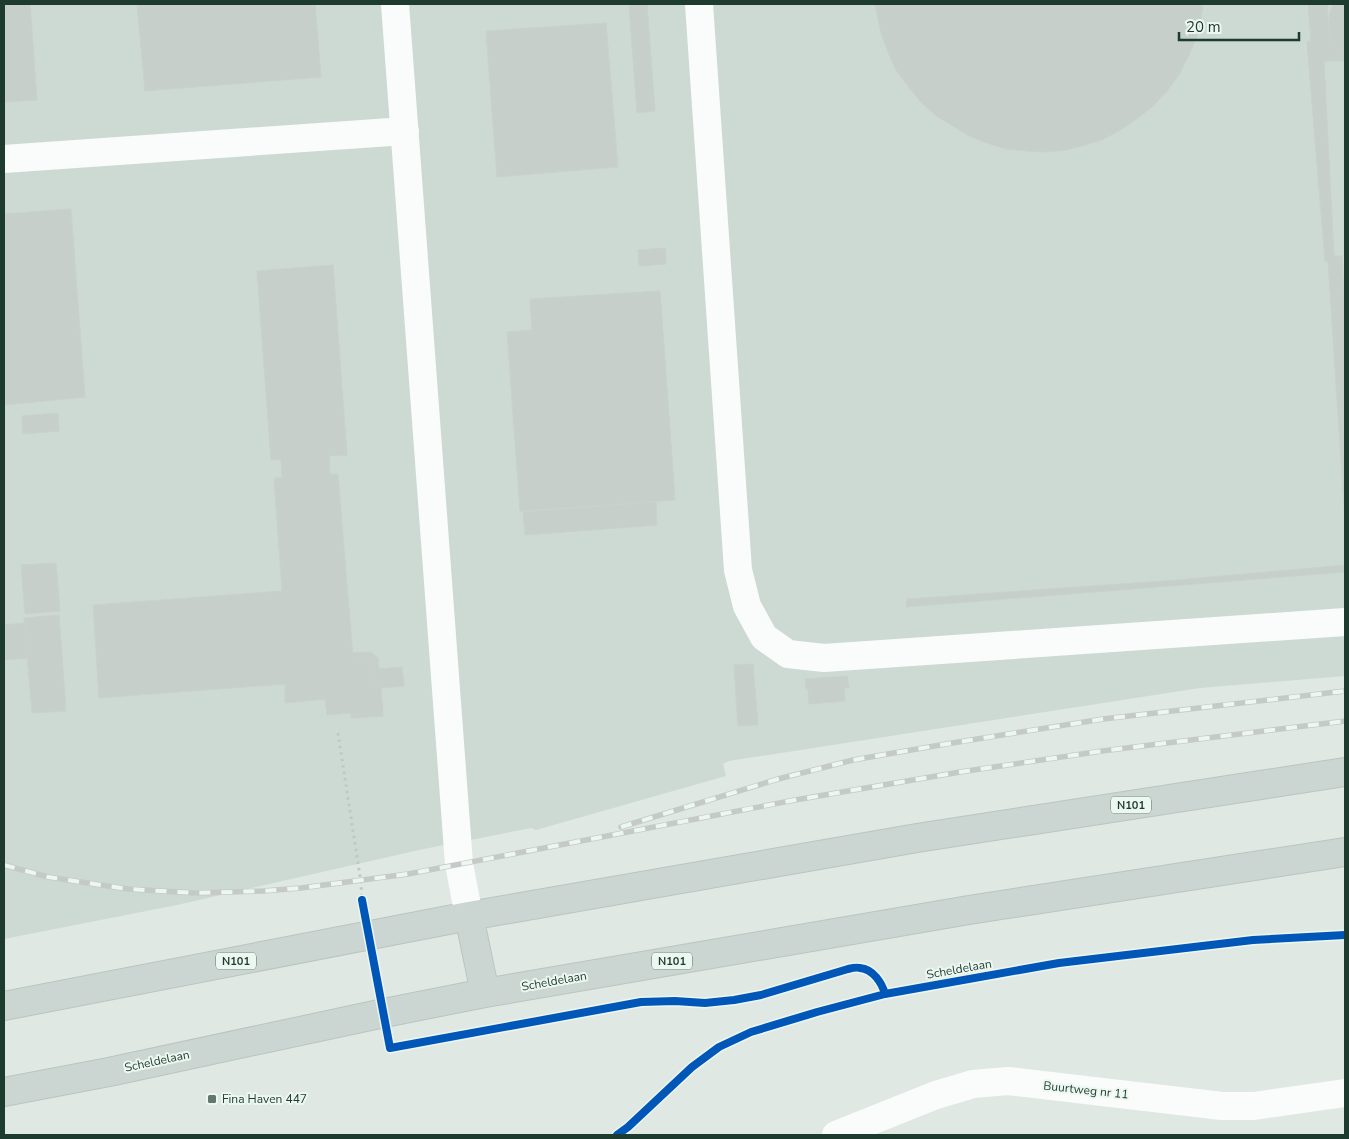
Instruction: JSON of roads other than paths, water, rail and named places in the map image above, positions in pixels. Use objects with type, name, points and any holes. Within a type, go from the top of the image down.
[{"type":"main road","name":"N101","points":[[4,1006],[469,916],[918,838],[1345,772]]},
{"type":"main road","name":"Scheldelaan","points":[[4,1092],[109,1072],[485,993],[968,910],[1345,852]]},
{"type":"main road","points":[[469,916],[485,993]]},
{"type":"lane","points":[[395,4],[459,864],[469,916]]},
{"type":"lane","points":[[699,4],[738,570],[747,606],[764,636],[788,654],[824,658],[1345,622]]},
{"type":"lane","points":[[4,159],[404,131]]},
{"type":"lane","name":"Buurtweg nr 11","points":[[836,1135],[936,1095],[972,1084],[1008,1082],[1222,1106],[1254,1106],[1345,1094]]},
{"type":"railway","points":[[621,827],[778,779],[853,760],[1103,719],[1345,691]]},
{"type":"railway","points":[[4,865],[48,877],[128,889],[195,893],[301,888],[408,874],[795,800],[960,772],[1102,751],[1345,721]]},
{"type":"place","name":"Fina Haven 447","points":[[212,1099]]}]
